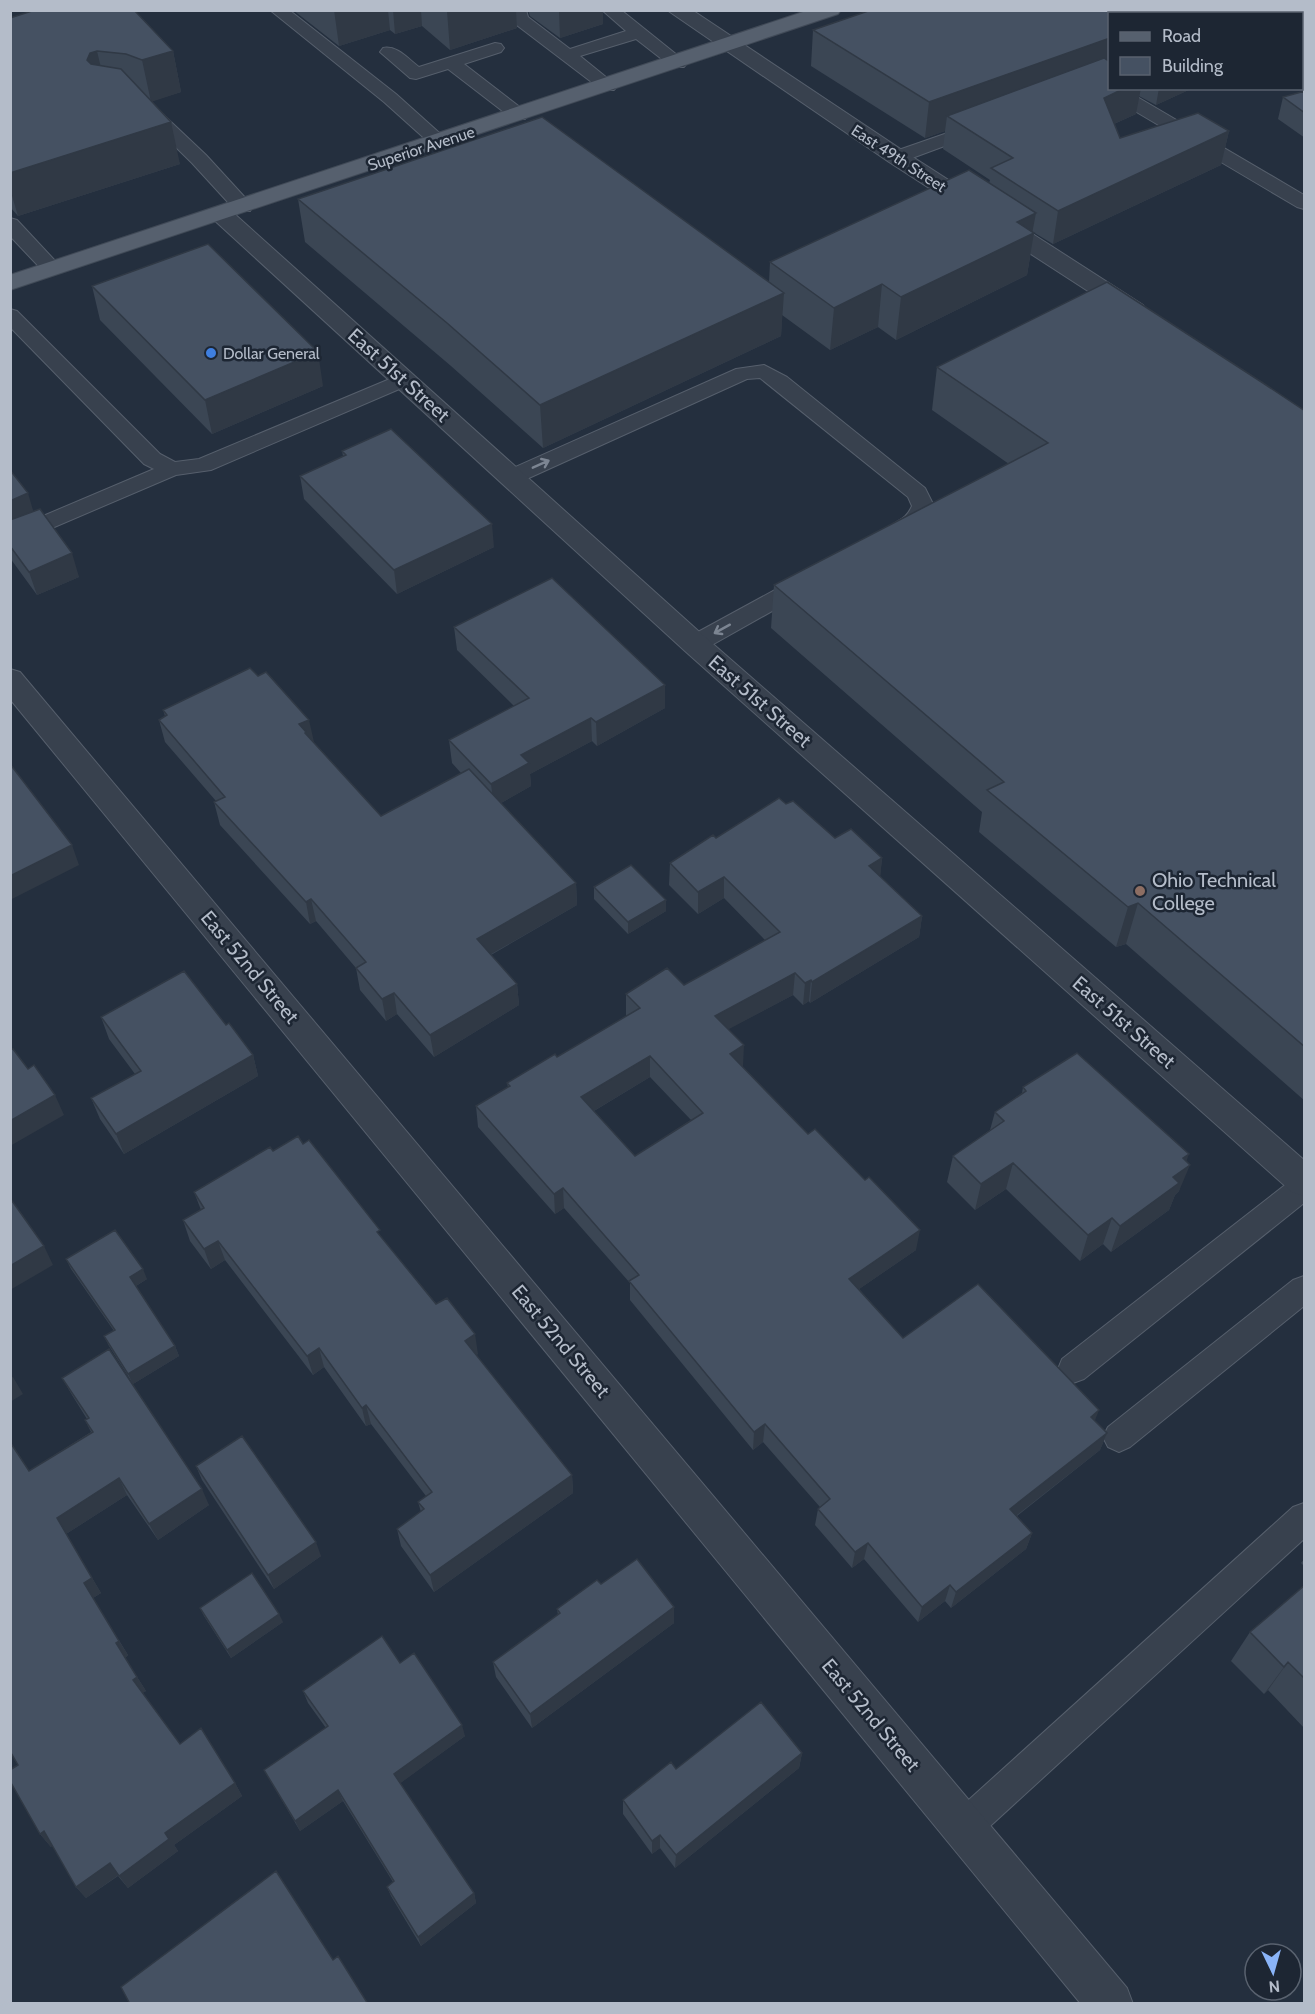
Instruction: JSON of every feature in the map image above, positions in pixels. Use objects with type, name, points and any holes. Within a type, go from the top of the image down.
[{"type":"main road","name":"Superior Avenue","points":[[10,283],[678,63],[831,10]]},
{"type":"street","name":"East 49th Street","points":[[677,10],[897,157],[1156,324]]},
{"type":"street","name":"East 51st Street","points":[[232,210],[404,380],[695,644],[1305,1181]]},
{"type":"street","name":"East 52nd Street","points":[[10,679],[1111,2004]]},
{"type":"lane","points":[[278,10],[390,98],[439,142]]},
{"type":"lane","points":[[608,16],[638,33],[678,63]]},
{"type":"lane","points":[[535,25],[567,55],[608,86]]},
{"type":"lane","points":[[567,55],[638,33]]},
{"type":"lane","points":[[388,52],[416,74],[495,48]]},
{"type":"lane","points":[[451,63],[519,115]]},
{"type":"lane","points":[[1112,90],[1305,203]]},
{"type":"lane","points":[[126,102],[135,103],[148,110],[199,159],[232,210]]},
{"type":"lane","points":[[897,157],[993,122]]},
{"type":"lane","points":[[10,224],[52,269]]},
{"type":"lane","points":[[10,315],[152,459],[172,469]]},
{"type":"lane","points":[[512,477],[743,373],[764,371],[780,381],[917,493],[923,506],[916,522],[876,544]]},
{"type":"lane","points":[[10,538],[172,469],[203,465],[404,380]]},
{"type":"lane","points":[[695,644],[827,571]]},
{"type":"lane","points":[[1073,1369],[1305,1187]]},
{"type":"lane","points":[[1119,1437],[1305,1289]]},
{"type":"lane","points":[[964,1827],[1305,1518]]},
{"type":"building","points":[[35,10],[134,10],[173,51],[142,60],[126,54],[97,51],[90,53],[87,60],[91,64],[121,69],[171,122],[10,173],[10,18]]},
{"type":"building","points":[[871,10],[1296,10],[1293,12],[1108,12],[1108,39],[929,102],[813,30]]},
{"type":"building","points":[[1104,58],[1108,61],[1108,90],[1121,90],[1104,98],[1120,138],[1198,113],[1229,131],[1058,211],[991,168],[1013,158],[947,116]]},
{"type":"building","points":[[1305,91],[1305,113],[1283,97]]},
{"type":"building","points":[[542,117],[784,293],[540,405],[447,323],[298,199]]},
{"type":"building","points":[[969,170],[1036,213],[1017,222],[1034,233],[901,297],[882,284],[834,308],[770,262]]},
{"type":"building","name":"Dollar General","points":[[208,244],[318,352],[205,400],[92,286]]},
{"type":"building","name":"Ohio Technical College","points":[[1107,282],[1305,411],[1305,1047],[1138,903],[1128,907],[987,790],[1004,782],[774,585],[1048,443],[937,367]]},
{"type":"building","points":[[391,429],[492,524],[394,570],[300,476],[346,455],[342,451]]},
{"type":"building","points":[[10,470],[28,493],[10,501]]},
{"type":"building","points":[[40,509],[72,553],[29,572],[10,546],[10,520]]},
{"type":"building","points":[[552,578],[665,685],[596,722],[591,718],[521,755],[529,763],[491,784],[449,740],[529,698],[454,627]]},
{"type":"building","points":[[250,668],[258,676],[266,672],[309,720],[299,724],[305,733],[381,816],[469,769],[576,883],[477,939],[517,984],[430,1035],[394,993],[382,999],[356,968],[366,962],[311,899],[306,902],[214,802],[225,797],[159,720],[167,715],[163,710]]},
{"type":"building","points":[[10,764],[72,845],[10,876]]},
{"type":"building","points":[[779,798],[786,804],[793,801],[835,838],[851,829],[882,858],[869,866],[922,916],[812,982],[811,980],[805,983],[795,973],[715,1016],[744,1045],[730,1054],[808,1134],[815,1129],[865,1180],[869,1177],[920,1230],[849,1279],[903,1338],[978,1284],[1099,1410],[1091,1417],[1107,1433],[1010,1509],[1032,1533],[956,1592],[950,1585],[922,1607],[868,1543],[855,1552],[818,1509],[830,1499],[765,1424],[754,1432],[629,1281],[639,1275],[563,1188],[554,1194],[476,1106],[510,1086],[507,1083],[555,1054],[557,1057],[640,1008],[626,994],[667,968],[684,985],[780,932],[724,877],[698,892],[670,863],[713,835],[716,838]],"holes":[[[650,1056],[703,1113],[635,1156],[581,1097]]]},
{"type":"building","points":[[631,865],[666,900],[628,922],[594,887]]},
{"type":"building","points":[[184,971],[226,1025],[229,1023],[253,1055],[116,1134],[91,1098],[141,1071],[101,1017]]},
{"type":"building","points":[[13,1049],[28,1069],[34,1065],[55,1095],[10,1121],[10,1050]]},
{"type":"building","points":[[1077,1053],[1189,1154],[1183,1158],[1190,1165],[1173,1177],[1179,1183],[1120,1226],[1112,1218],[1088,1235],[1013,1163],[981,1184],[953,1156],[1004,1121],[995,1112],[1026,1091],[1023,1087]]},
{"type":"building","points":[[298,1136],[303,1144],[309,1140],[380,1230],[377,1232],[436,1304],[447,1298],[475,1334],[465,1341],[572,1475],[430,1575],[397,1529],[424,1509],[418,1502],[432,1492],[366,1405],[362,1408],[319,1348],[307,1356],[218,1241],[204,1249],[183,1220],[204,1208],[194,1192],[270,1147],[273,1151]]},
{"type":"building","points":[[10,1198],[44,1246],[10,1266]]},
{"type":"building","points":[[115,1230],[143,1269],[130,1277],[175,1346],[128,1374],[104,1336],[115,1330],[66,1259]]},
{"type":"building","points":[[109,1349],[202,1489],[149,1524],[119,1478],[57,1518],[92,1578],[84,1583],[119,1641],[116,1643],[137,1677],[133,1680],[180,1744],[201,1728],[235,1783],[165,1833],[169,1839],[119,1876],[110,1863],[76,1887],[44,1831],[40,1834],[10,1781],[10,1770],[18,1765],[10,1751],[10,1442],[29,1471],[93,1432],[85,1420],[89,1418],[62,1378]]},
{"type":"building","points":[[242,1436],[316,1542],[268,1575],[196,1466]]},
{"type":"building","points":[[637,1559],[674,1607],[530,1714],[493,1662],[560,1613],[557,1609],[597,1580],[601,1584]]},
{"type":"building","points":[[252,1573],[279,1614],[227,1650],[200,1608]]},
{"type":"building","points":[[1305,1585],[1305,1679],[1288,1662],[1284,1667],[1250,1632]]},
{"type":"building","points":[[382,1636],[400,1663],[414,1653],[462,1725],[394,1774],[474,1893],[418,1937],[387,1887],[394,1881],[338,1790],[295,1821],[264,1770],[328,1726],[303,1691]]},
{"type":"building","points":[[761,1702],[802,1753],[676,1855],[660,1835],[652,1841],[623,1800],[671,1762],[676,1769]]},
{"type":"building","points":[[276,1871],[333,1960],[338,1956],[368,2004],[130,2004],[121,1987]]},
{"type":"place","name":"Dollar General","points":[[211,353]]},
{"type":"place","name":"Ohio Technical College","points":[[1140,891]]}]
